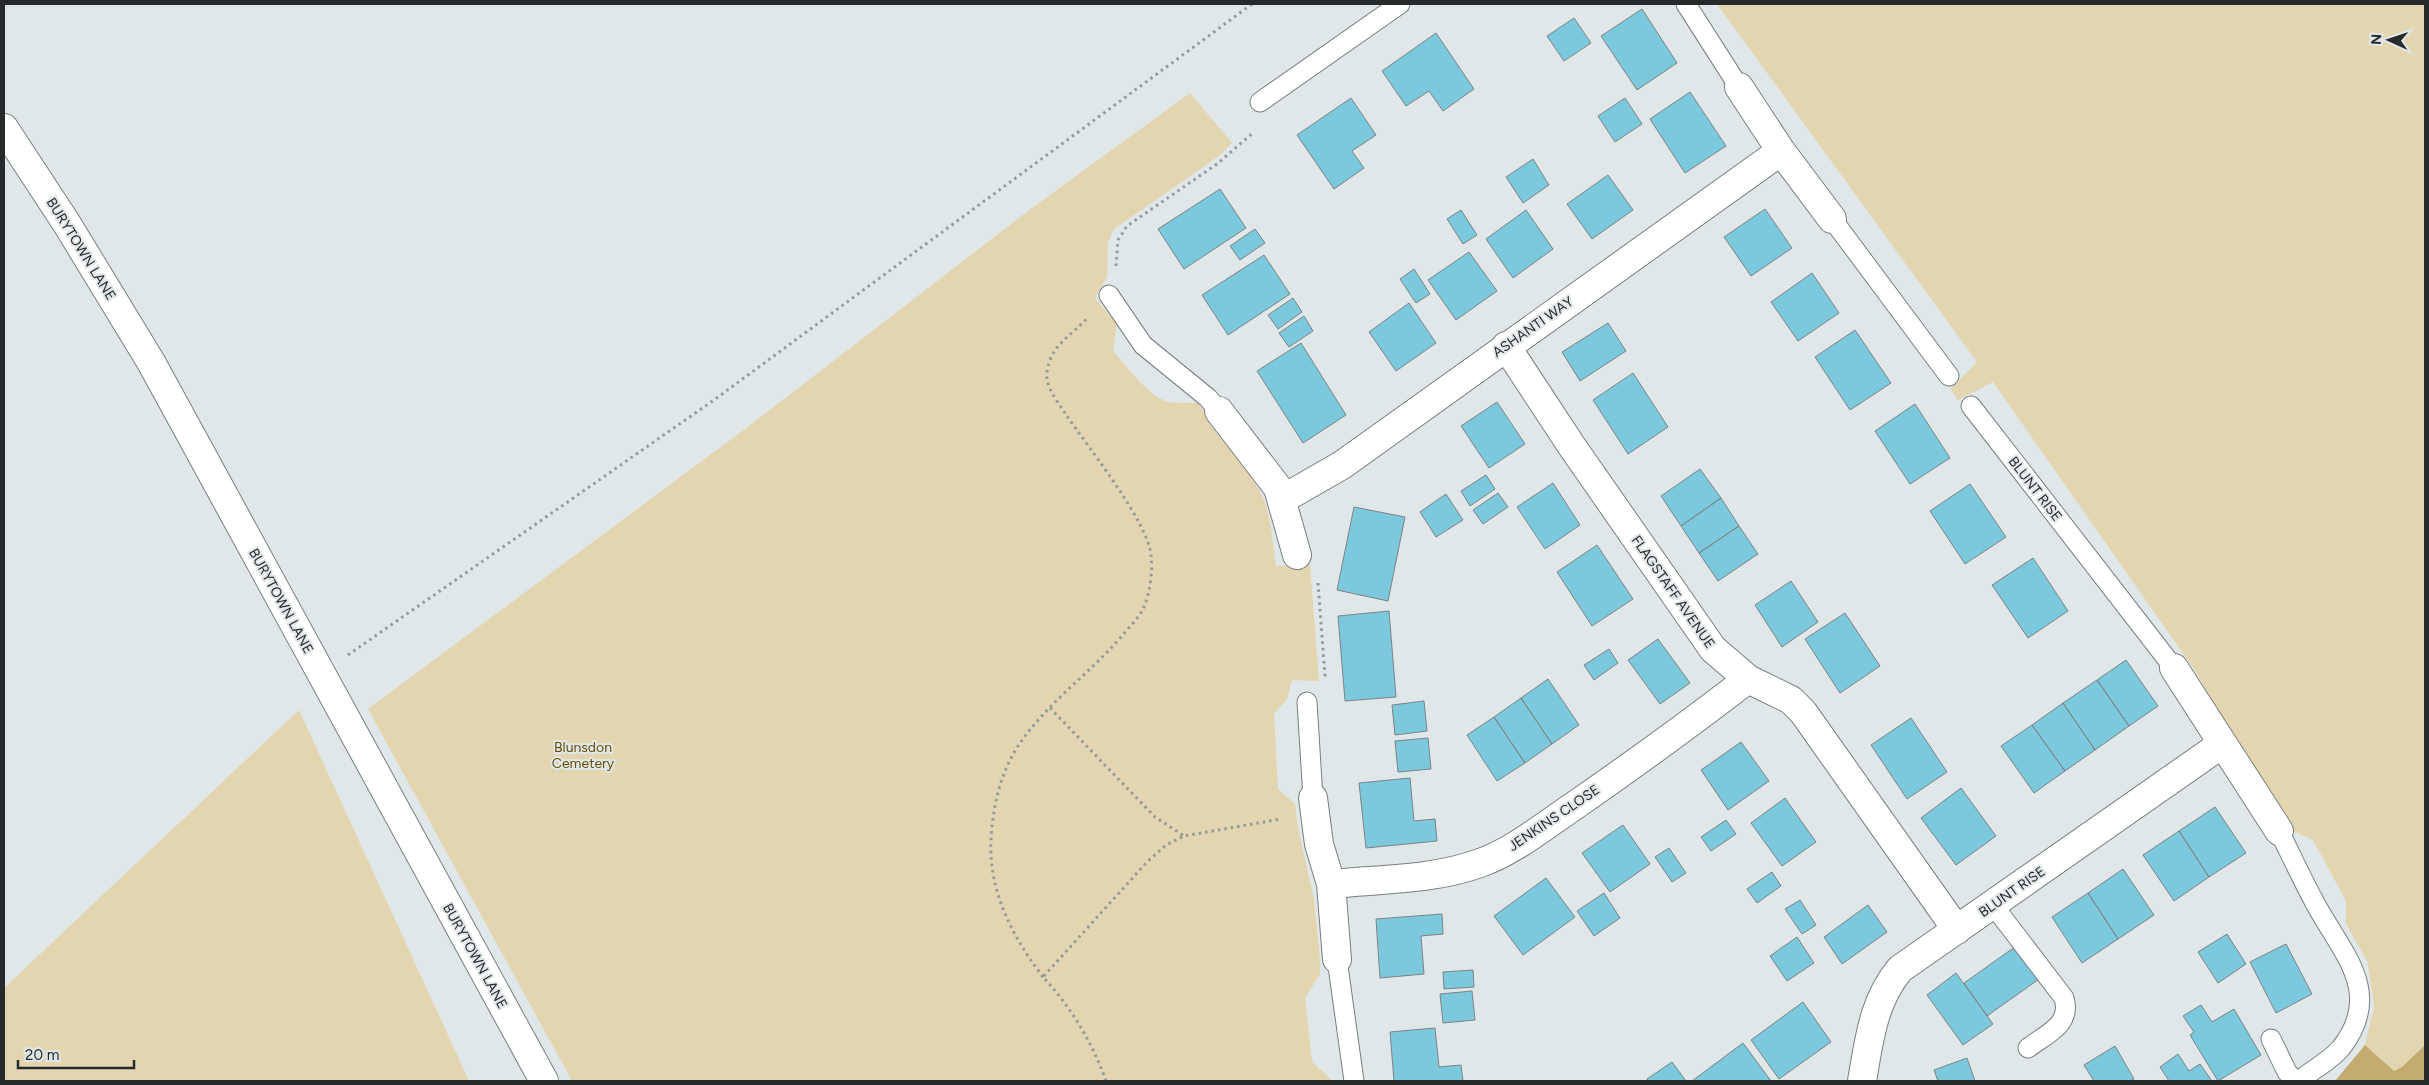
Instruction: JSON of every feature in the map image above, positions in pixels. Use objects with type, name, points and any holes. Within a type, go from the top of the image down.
[{"type":"street","points":[[1739,87],[1780,151],[1832,220]]},
{"type":"street","name":"BURYTOWN LANE","points":[[4,128],[151,362],[544,1081]]},
{"type":"street","name":"ASHANTI WAY","points":[[1283,499],[1342,465],[1780,151]]},
{"type":"street","name":"FLAGSTAFF AVENUE","points":[[1506,346],[1683,609],[1713,649],[1748,679],[1791,700],[1803,712],[1957,930]]},
{"type":"street","points":[[1220,411],[1272,478],[1283,499],[1297,555]]},
{"type":"street","name":"BLUNT RISE","points":[[2174,668],[2279,831]]},
{"type":"street","name":"JENKINS CLOSE","points":[[1331,884],[1424,875],[1458,869],[1493,857],[1519,842],[1648,754],[1748,679]]},
{"type":"street","name":"BLUNT RISE","points":[[1862,1081],[1874,1018],[1888,984],[1900,970],[2222,744]]},
{"type":"street","points":[[1314,807],[1319,844],[1331,884],[1337,958]]},
{"type":"lane","points":[[1260,102],[1400,4]]},
{"type":"lane","points":[[1686,4],[1739,87]]},
{"type":"lane","points":[[1832,220],[1949,376]]},
{"type":"lane","points":[[1107,293],[1143,345],[1208,398],[1220,411]]},
{"type":"lane","name":"BLUNT RISE","points":[[1970,406],[2174,668]]},
{"type":"lane","points":[[1307,702],[1314,807]]},
{"type":"lane","name":"BLUNT RISE","points":[[2271,1039],[2287,1072],[2297,1081],[2340,1048],[2358,1014],[2360,996],[2358,980],[2352,963],[2316,904],[2279,831]]},
{"type":"lane","points":[[1993,905],[2057,989],[2067,1007],[2066,1017],[2061,1024],[2028,1048]]},
{"type":"lane","points":[[1337,958],[1354,1081]]},
{"type":"path","points":[[321,673],[714,400],[1252,4]]},
{"type":"path","points":[[1106,1081],[1093,1046],[1062,1000],[1021,946],[1001,907],[992,873],[990,838],[1000,781],[1018,747],[1050,708],[1110,651],[1136,620],[1144,608],[1151,576],[1151,554],[1143,528],[1057,401],[1047,378],[1050,361],[1056,348],[1081,326],[1107,293],[1115,273],[1115,250],[1118,240],[1127,226],[1217,164],[1254,133],[1260,102]]},
{"type":"path","points":[[1297,555],[1315,553],[1325,676],[1307,702]]},
{"type":"path","points":[[1050,708],[1156,817],[1184,836]]},
{"type":"path","points":[[1044,977],[1158,850],[1184,836],[1292,817],[1314,807]]},
{"type":"green space","points":[[1717,4],[2425,4],[2425,1045],[2402,1067],[2394,1071],[2365,1045],[2374,1007],[2368,963],[2346,924],[2346,901],[2313,840],[2287,828],[2194,669],[1993,382],[1958,400],[1950,389],[1977,362]]},
{"type":"green space","name":"Blunsdon Cemetery","points":[[1190,93],[1232,143],[1219,156],[1114,229],[1108,243],[1107,277],[1095,298],[1117,324],[1113,351],[1138,380],[1161,399],[1172,403],[1197,403],[1213,419],[1209,423],[1248,473],[1266,505],[1276,566],[1310,564],[1319,681],[1292,680],[1287,699],[1274,714],[1278,789],[1295,804],[1298,828],[1314,899],[1320,974],[1305,998],[1312,1062],[1333,1081],[572,1081],[368,709],[745,429],[1028,211]]},
{"type":"green space","points":[[299,710],[469,1081],[4,1081],[4,988]]},
{"type":"shaded area","points":[[2365,1045],[2394,1071],[2402,1067],[2425,1045],[2425,1081],[2335,1081]]},
{"type":"building","points":[[1642,9],[1677,63],[1637,90],[1601,36]]},
{"type":"building","points":[[1574,18],[1591,43],[1564,61],[1547,36]]},
{"type":"building","points":[[1436,33],[1474,89],[1443,111],[1429,91],[1406,106],[1382,71]]},
{"type":"building","points":[[1690,92],[1726,146],[1685,173],[1650,119]]},
{"type":"building","points":[[1351,98],[1376,135],[1352,151],[1364,168],[1334,189],[1297,135]]},
{"type":"building","points":[[1625,98],[1642,124],[1615,142],[1598,116]]},
{"type":"building","points":[[1533,159],[1549,185],[1523,203],[1506,177]]},
{"type":"building","points":[[1608,175],[1633,210],[1592,239],[1567,204]]},
{"type":"building","points":[[1220,189],[1246,228],[1184,269],[1158,229]]},
{"type":"building","points":[[1765,209],[1792,248],[1751,276],[1724,237]]},
{"type":"building","points":[[1461,210],[1477,235],[1463,244],[1447,219]]},
{"type":"building","points":[[1526,210],[1553,249],[1513,278],[1486,239]]},
{"type":"building","points":[[1255,229],[1265,243],[1240,260],[1230,246]]},
{"type":"building","points":[[1469,252],[1497,291],[1456,320],[1428,280]]},
{"type":"building","points":[[1264,255],[1290,294],[1228,335],[1202,295]]},
{"type":"building","points":[[1414,269],[1430,294],[1416,303],[1400,279]]},
{"type":"building","points":[[1812,273],[1839,313],[1798,341],[1771,302]]},
{"type":"building","points":[[1293,298],[1302,312],[1278,329],[1268,315]]},
{"type":"building","points":[[1409,303],[1436,343],[1396,371],[1369,332]]},
{"type":"building","points":[[1304,316],[1313,331],[1289,347],[1279,333]]},
{"type":"building","points":[[1608,323],[1626,351],[1580,381],[1562,352]]},
{"type":"building","points":[[1855,330],[1891,383],[1850,410],[1815,357]]},
{"type":"building","points":[[1301,343],[1346,415],[1303,443],[1257,371]]},
{"type":"building","points":[[1633,373],[1668,427],[1628,454],[1593,400]]},
{"type":"building","points":[[1497,402],[1525,444],[1489,468],[1461,426]]},
{"type":"building","points":[[1915,404],[1950,458],[1910,484],[1875,431]]},
{"type":"building","points":[[1700,469],[1721,498],[1681,526],[1661,496]]},
{"type":"building","points":[[1486,475],[1495,489],[1470,506],[1461,491]]},
{"type":"building","points":[[1553,483],[1580,525],[1545,549],[1517,507]]},
{"type":"building","points":[[1970,484],[2006,537],[1965,564],[1930,511]]},
{"type":"building","points":[[1498,493],[1508,507],[1483,524],[1473,510]]},
{"type":"building","points":[[1446,494],[1463,520],[1436,537],[1420,512]]},
{"type":"building","points":[[1721,498],[1739,526],[1699,553],[1681,526]]},
{"type":"building","points":[[1354,507],[1405,517],[1388,601],[1337,590]]},
{"type":"building","points":[[1739,526],[1758,554],[1718,581],[1699,553]]},
{"type":"building","points":[[1597,545],[1633,599],[1592,626],[1557,572]]},
{"type":"building","points":[[2033,558],[2068,611],[2028,638],[1992,585]]},
{"type":"building","points":[[1791,581],[1818,622],[1782,647],[1755,605]]},
{"type":"building","points":[[1389,611],[1396,697],[1345,701],[1338,616]]},
{"type":"building","points":[[1845,613],[1880,666],[1840,693],[1805,639]]},
{"type":"building","points":[[1658,639],[1690,683],[1660,704],[1628,660]]},
{"type":"building","points":[[1609,649],[1618,663],[1594,680],[1584,665]]},
{"type":"building","points":[[2126,660],[2158,706],[2129,726],[2097,680]]},
{"type":"building","points":[[1548,679],[1579,725],[1552,744],[1521,698]]},
{"type":"building","points":[[2097,680],[2129,726],[2095,750],[2063,703]]},
{"type":"building","points":[[1521,698],[1552,744],[1525,763],[1494,717]]},
{"type":"building","points":[[1424,701],[1427,731],[1395,735],[1392,705]]},
{"type":"building","points":[[2063,703],[2095,750],[2065,771],[2032,725]]},
{"type":"building","points":[[1494,717],[1525,763],[1497,781],[1467,735]]},
{"type":"building","points":[[1911,718],[1947,772],[1907,799],[1871,745]]},
{"type":"building","points":[[2032,725],[2065,771],[2034,793],[2001,746]]},
{"type":"building","points":[[1428,738],[1431,769],[1398,772],[1395,741]]},
{"type":"building","points":[[1741,742],[1769,781],[1728,810],[1701,770]]},
{"type":"building","points":[[1410,778],[1414,821],[1435,819],[1437,841],[1366,848],[1359,783]]},
{"type":"building","points":[[1961,788],[1996,836],[1956,865],[1921,818]]},
{"type":"building","points":[[1785,798],[1816,842],[1782,866],[1751,823]]},
{"type":"building","points":[[2215,807],[2246,853],[2209,877],[2179,831]]},
{"type":"building","points":[[1726,820],[1736,834],[1711,851],[1701,837]]},
{"type":"building","points":[[1623,825],[1650,864],[1610,892],[1582,853]]},
{"type":"building","points":[[2179,831],[2209,877],[2174,901],[2143,855]]},
{"type":"building","points":[[1669,848],[1686,873],[1672,882],[1655,857]]},
{"type":"building","points":[[2123,869],[2154,915],[2118,939],[2088,893]]},
{"type":"building","points":[[1772,872],[1781,886],[1757,903],[1747,889]]},
{"type":"building","points":[[1546,878],[1575,917],[1523,955],[1494,916]]},
{"type":"building","points":[[1604,893],[1620,918],[1594,936],[1577,911]]},
{"type":"building","points":[[2088,893],[2118,939],[2082,963],[2052,917]]},
{"type":"building","points":[[1800,900],[1816,925],[1802,934],[1785,909]]},
{"type":"building","points":[[1868,905],[1887,932],[1842,964],[1824,937]]},
{"type":"building","points":[[1442,914],[1443,934],[1421,936],[1424,974],[1380,978],[1376,919]]},
{"type":"building","points":[[2227,934],[2246,964],[2218,983],[2198,952]]},
{"type":"building","points":[[1797,937],[1814,963],[1787,981],[1770,956]]},
{"type":"building","points":[[2019,944],[2042,977],[1987,1016],[1964,983]]},
{"type":"building","points":[[2286,944],[2312,994],[2276,1013],[2250,962]]},
{"type":"building","points":[[1473,970],[1474,987],[1444,989],[1443,972]]},
{"type":"building","points":[[1956,973],[1993,1024],[1963,1045],[1927,995]]},
{"type":"building","points":[[1472,991],[1475,1020],[1443,1023],[1440,994]]},
{"type":"building","points":[[1803,1002],[1831,1042],[1779,1079],[1751,1040]]},
{"type":"building","points":[[2201,1005],[2212,1022],[2234,1009],[2261,1055],[2218,1081],[2190,1035],[2194,1032],[2183,1016]]},
{"type":"building","points":[[1435,1028],[1439,1067],[1461,1065],[1463,1081],[1394,1081],[1390,1032]]},
{"type":"building","points":[[1743,1043],[1771,1081],[1692,1081]]},
{"type":"building","points":[[2115,1046],[2134,1079],[2130,1081],[2094,1081],[2084,1065]]},
{"type":"building","points":[[2178,1054],[2189,1071],[2200,1064],[2212,1081],[2169,1081],[2160,1067]]},
{"type":"building","points":[[1967,1058],[1975,1081],[1938,1081],[1934,1070]]},
{"type":"building","points":[[1672,1062],[1686,1081],[1648,1081],[1647,1079]]}]
